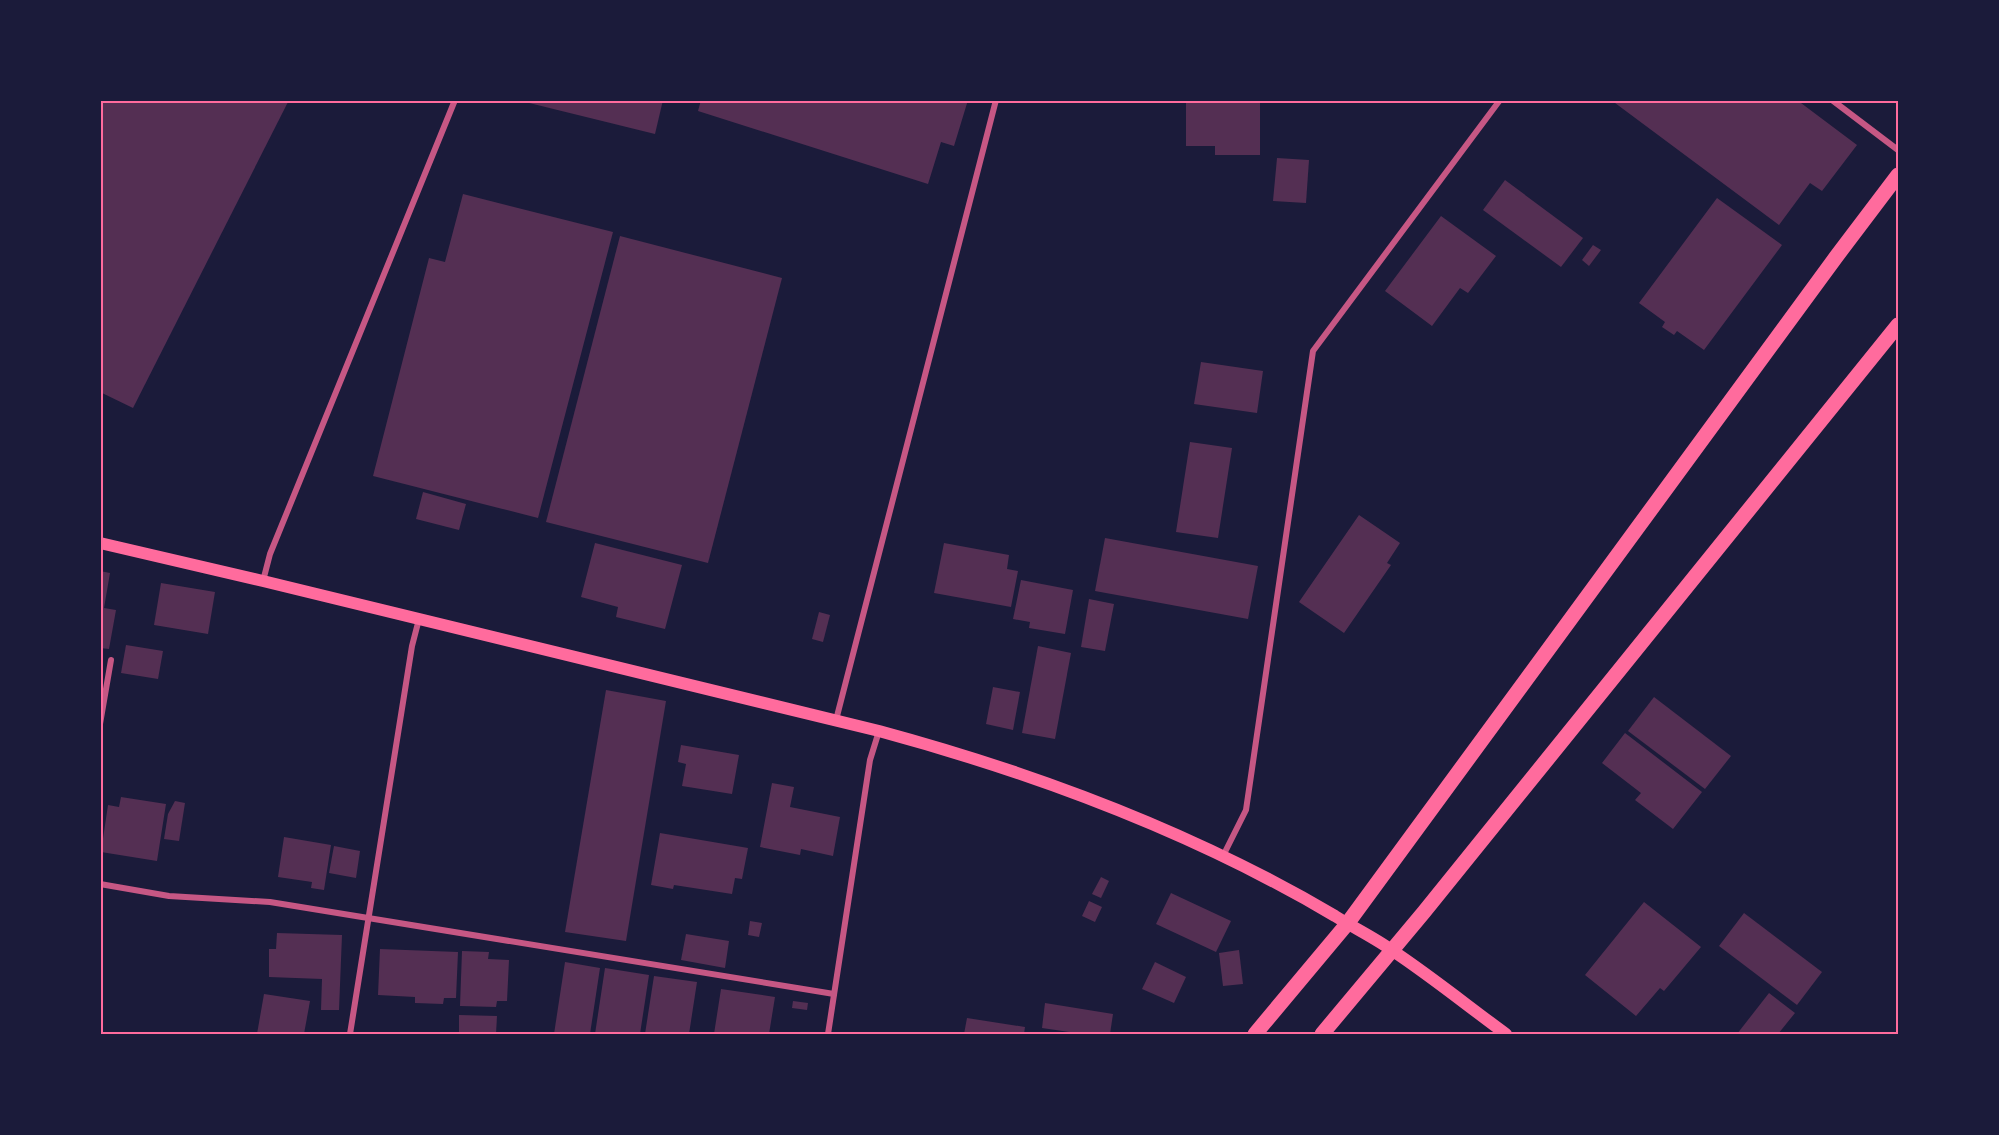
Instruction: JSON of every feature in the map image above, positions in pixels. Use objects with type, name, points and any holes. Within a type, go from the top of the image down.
[{"type":"main road","points":[[1255,1035],[1347,924],[1836,256],[1899,175]]},
{"type":"main road","points":[[1322,1035],[1899,325]]},
{"type":"main road","points":[[100,543],[836,720],[944,749],[1047,783],[1125,813],[1223,856],[1280,885],[1392,950],[1506,1035]]},
{"type":"street","points":[[263,581],[270,554],[455,100]]},
{"type":"street","points":[[836,720],[996,100]]},
{"type":"street","points":[[1223,856],[1246,810],[1313,351],[1500,100]]},
{"type":"street","points":[[1832,100],[1899,150]]},
{"type":"street","points":[[350,1035],[412,646],[419,619]]},
{"type":"street","points":[[100,724],[111,660]]},
{"type":"street","points":[[828,1035],[870,760],[879,731]]},
{"type":"street","points":[[100,884],[169,896],[270,902],[834,994]]},
{"type":"building","points":[[100,100],[289,100],[133,408],[100,392]]},
{"type":"building","points":[[517,100],[663,100],[655,134]]},
{"type":"building","points":[[701,100],[968,100],[954,146],[941,142],[928,184],[698,111]]},
{"type":"building","points":[[1186,100],[1260,100],[1260,155],[1215,155],[1215,146],[1186,146]]},
{"type":"building","points":[[1611,100],[1797,100],[1857,145],[1822,191],[1810,183],[1779,225]]},
{"type":"building","points":[[1277,158],[1309,160],[1306,203],[1273,201]]},
{"type":"building","points":[[1505,180],[1583,238],[1561,267],[1483,210]]},
{"type":"building","points":[[463,194],[613,232],[538,518],[373,476],[429,258],[445,262]]},
{"type":"building","points":[[1717,198],[1782,245],[1704,350],[1677,331],[1674,335],[1662,327],[1665,322],[1639,303]]},
{"type":"building","points":[[1441,216],[1496,256],[1468,293],[1460,288],[1432,326],[1385,291]]},
{"type":"building","points":[[620,236],[782,278],[708,563],[546,522]]},
{"type":"building","points":[[1593,245],[1601,250],[1589,266],[1582,260]]},
{"type":"building","points":[[1201,362],[1263,371],[1257,413],[1194,404]]},
{"type":"building","points":[[1190,442],[1232,448],[1218,538],[1176,532]]},
{"type":"building","points":[[423,492],[466,504],[459,530],[416,519]]},
{"type":"building","points":[[1359,515],[1400,543],[1387,563],[1391,565],[1344,633],[1299,602]]},
{"type":"building","points":[[1105,538],[1258,566],[1248,619],[1095,591]]},
{"type":"building","points":[[595,543],[682,565],[665,629],[616,617],[618,607],[581,597]]},
{"type":"building","points":[[944,543],[1009,555],[1007,569],[1018,571],[1011,607],[934,593]]},
{"type":"building","points":[[100,571],[110,573],[104,608],[116,610],[109,649],[100,648]]},
{"type":"building","points":[[1021,580],[1073,590],[1065,634],[1029,628],[1030,622],[1013,619]]},
{"type":"building","points":[[161,583],[215,592],[208,634],[154,625]]},
{"type":"building","points":[[1089,599],[1114,604],[1105,651],[1081,647]]},
{"type":"building","points":[[819,612],[830,615],[823,642],[812,639]]},
{"type":"building","points":[[126,645],[163,651],[158,679],[121,673]]},
{"type":"building","points":[[1038,646],[1071,653],[1055,739],[1022,733]]},
{"type":"building","points":[[993,687],[1020,692],[1013,730],[986,724]]},
{"type":"building","points":[[606,690],[666,701],[626,941],[565,932]]},
{"type":"building","points":[[1654,697],[1731,756],[1705,789],[1628,731]]},
{"type":"building","points":[[1625,733],[1702,792],[1673,829],[1635,800],[1641,793],[1602,763]]},
{"type":"building","points":[[681,745],[739,755],[732,794],[682,786],[686,764],[678,762]]},
{"type":"building","points":[[772,783],[794,787],[790,807],[840,817],[833,856],[801,849],[800,855],[760,847]]},
{"type":"building","points":[[121,797],[166,804],[157,861],[101,852],[108,805],[119,807]]},
{"type":"building","points":[[175,801],[185,803],[179,841],[164,839],[168,814]]},
{"type":"building","points":[[660,833],[748,848],[742,879],[735,878],[732,894],[674,885],[673,889],[651,885]]},
{"type":"building","points":[[284,837],[331,845],[324,890],[311,888],[312,882],[278,877]]},
{"type":"building","points":[[334,846],[360,851],[356,878],[329,873]]},
{"type":"building","points":[[1101,877],[1109,881],[1101,898],[1092,894]]},
{"type":"building","points":[[1171,893],[1231,921],[1216,952],[1156,924]]},
{"type":"building","points":[[1089,901],[1102,907],[1095,922],[1082,916]]},
{"type":"building","points":[[1644,902],[1701,947],[1664,991],[1660,988],[1636,1016],[1585,975]]},
{"type":"building","points":[[1744,913],[1822,972],[1797,1005],[1719,946]]},
{"type":"building","points":[[750,921],[762,923],[759,937],[748,935]]},
{"type":"building","points":[[277,933],[342,935],[339,1010],[321,1010],[322,979],[269,977],[269,949],[276,949]]},
{"type":"building","points":[[686,934],[729,941],[725,968],[681,960]]},
{"type":"building","points":[[380,949],[458,952],[456,998],[444,998],[443,1004],[415,1003],[415,997],[378,995]]},
{"type":"building","points":[[1239,950],[1243,984],[1223,986],[1219,953]]},
{"type":"building","points":[[462,951],[489,952],[488,959],[509,960],[507,1001],[497,1001],[496,1007],[460,1006]]},
{"type":"building","points":[[565,962],[600,968],[590,1034],[554,1034]]},
{"type":"building","points":[[1155,962],[1186,977],[1174,1003],[1142,989]]},
{"type":"building","points":[[605,968],[649,975],[640,1034],[595,1034]]},
{"type":"building","points":[[654,976],[697,982],[689,1034],[645,1034]]},
{"type":"building","points":[[721,989],[775,997],[769,1034],[714,1034]]},
{"type":"building","points":[[1769,993],[1795,1013],[1778,1034],[1737,1034]]},
{"type":"building","points":[[264,994],[310,1001],[304,1034],[257,1034]]},
{"type":"building","points":[[793,1001],[808,1003],[807,1010],[792,1008]]},
{"type":"building","points":[[1045,1003],[1113,1014],[1110,1034],[1083,1034],[1042,1028]]},
{"type":"building","points":[[459,1015],[497,1016],[496,1034],[459,1034]]},
{"type":"building","points":[[967,1018],[1025,1027],[1024,1034],[964,1034]]}]
